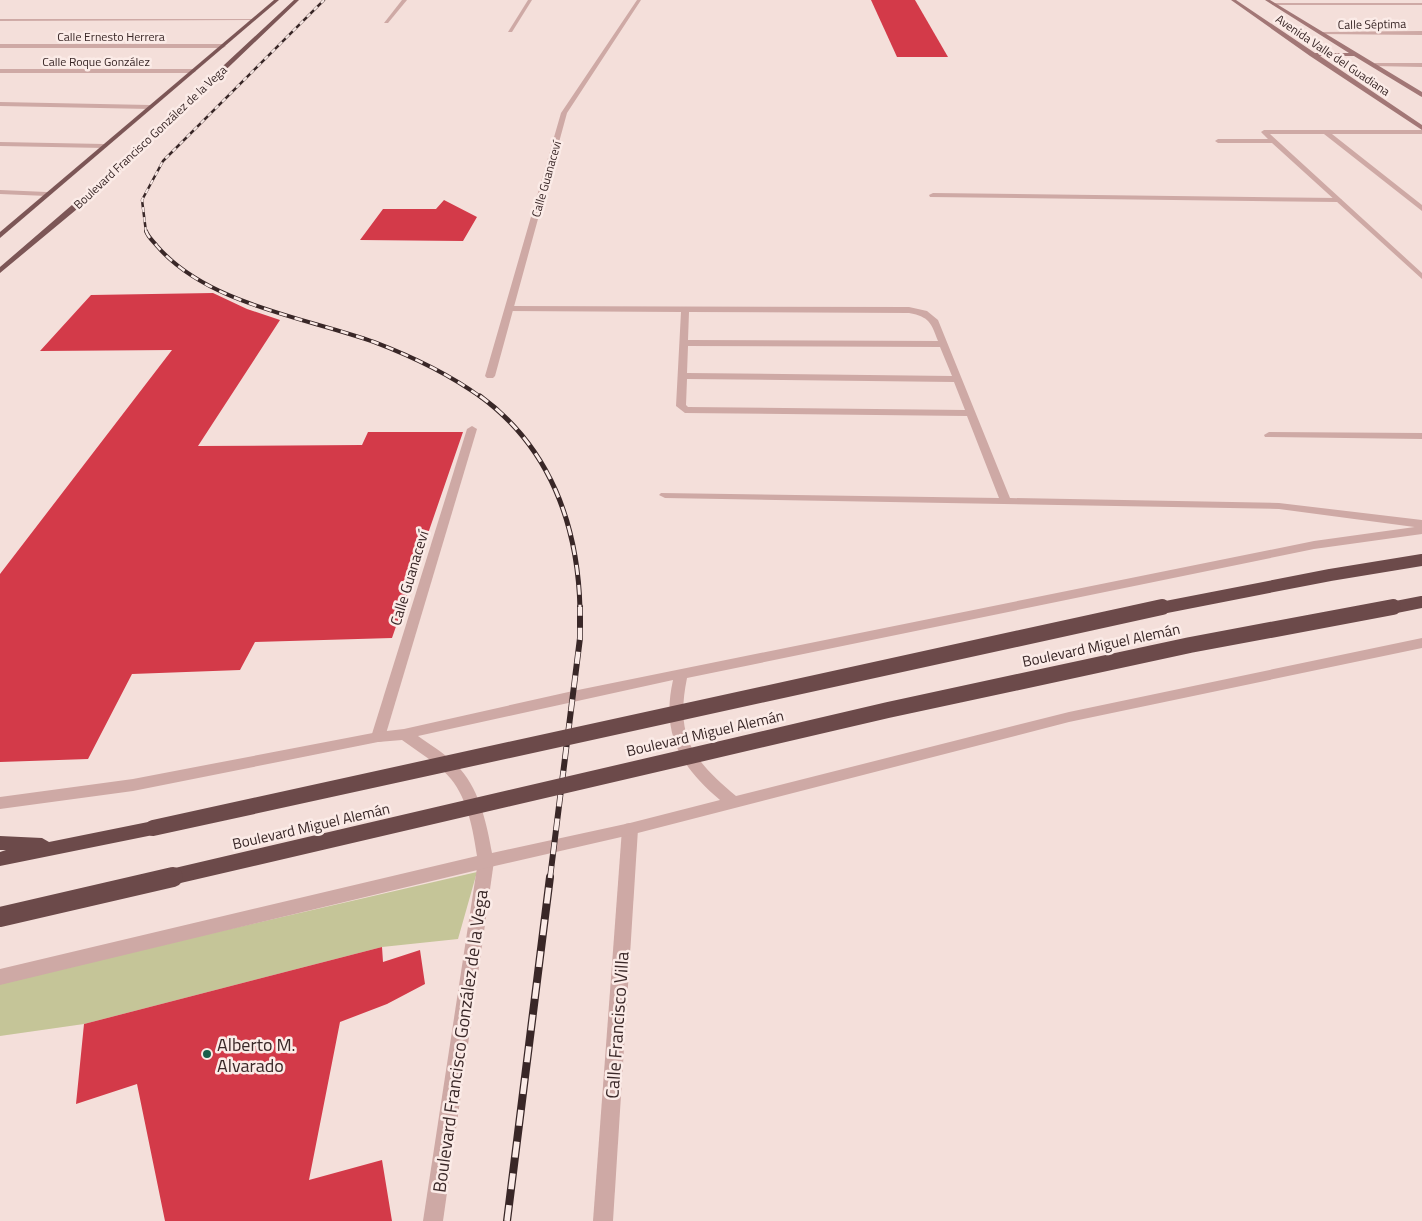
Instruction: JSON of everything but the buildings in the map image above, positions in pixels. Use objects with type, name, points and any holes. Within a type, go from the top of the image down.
[{"type":"highway","name":"Boulevard Miguel Alemán","points":[[0,859],[172,824],[1159,608],[1330,575],[1422,560]]},
{"type":"highway","name":"Boulevard Miguel Alemán","points":[[0,917],[888,710],[1190,645],[1422,602]]},
{"type":"highway","points":[[0,843],[60,846]]},
{"type":"main road","name":"Boulevard Francisco González de la Vega","points":[[0,236],[277,0]]},
{"type":"main road","name":"Boulevard Francisco González de la Vega","points":[[0,271],[97,188],[298,0]]},
{"type":"main road","name":"Avenida Valle del Guadiana","points":[[1233,0],[1422,128]]},
{"type":"main road","name":"Avenida Valle del Guadiana","points":[[1267,0],[1358,54],[1422,95]]},
{"type":"main road","points":[[1312,55],[1358,54]]},
{"type":"street","points":[[386,22],[405,0]]},
{"type":"street","points":[[510,31],[530,0]]},
{"type":"street","name":"Calle Guanaceví","points":[[490,376],[564,114],[639,0]]},
{"type":"street","points":[[1274,4],[1422,4]]},
{"type":"street","points":[[0,20],[253,20]]},
{"type":"street","name":"Calle Séptima","points":[[1322,34],[1422,33]]},
{"type":"street","name":"Calle Ernesto Herrera","points":[[0,46],[223,46]]},
{"type":"street","points":[[1375,65],[1422,66]]},
{"type":"street","name":"Calle Roque González","points":[[0,71],[193,71]]},
{"type":"street","points":[[0,104],[150,107]]},
{"type":"street","points":[[1422,132],[1264,132],[1422,277]]},
{"type":"street","points":[[1326,132],[1422,208]]},
{"type":"street","points":[[1218,141],[1273,140]]},
{"type":"street","points":[[0,144],[104,146]]},
{"type":"street","points":[[0,192],[47,194]]},
{"type":"street","points":[[933,195],[1338,200]]},
{"type":"street","points":[[509,309],[909,310],[924,313],[934,320],[1006,501]]},
{"type":"street","points":[[685,309],[681,406],[686,410],[695,412],[971,413]]},
{"type":"street","points":[[684,343],[943,344]]},
{"type":"street","points":[[682,376],[958,379]]},
{"type":"street","name":"Calle Guanaceví","points":[[378,737],[472,429]]},
{"type":"street","points":[[1269,434],[1422,436]]},
{"type":"street","points":[[665,496],[1279,506],[1422,524]]},
{"type":"street","points":[[0,803],[133,785],[378,737],[404,734],[681,674],[1314,545],[1422,530]]},
{"type":"street","points":[[0,976],[486,861],[630,829],[1069,717],[1422,643]]},
{"type":"street","points":[[681,674],[675,709],[681,743],[700,775],[733,802]]},
{"type":"street","points":[[404,734],[460,779],[475,811],[486,861]]},
{"type":"street","name":"Calle Francisco Villa","points":[[603,1221],[630,829]]},
{"type":"street","name":"Boulevard Francisco González de la Vega","points":[[433,1221],[486,861]]},
{"type":"green space","points":[[477,872],[458,939],[382,947],[84,1024],[0,1036],[0,982]]},
{"type":"railway","points":[[146,232],[142,200],[163,161],[324,0]]},
{"type":"railway","points":[[146,231],[157,246],[178,266],[202,282],[258,306],[388,347],[443,373],[482,398]]},
{"type":"railway","points":[[480,396],[504,416],[525,439],[542,464],[556,490],[566,518],[573,547],[580,609]]},
{"type":"railway","points":[[550,878],[580,638],[580,609]]},
{"type":"railway","points":[[507,1221],[550,877]]},
{"type":"place","name":"Alberto M. Alvarado","points":[[207,1054]]}]
